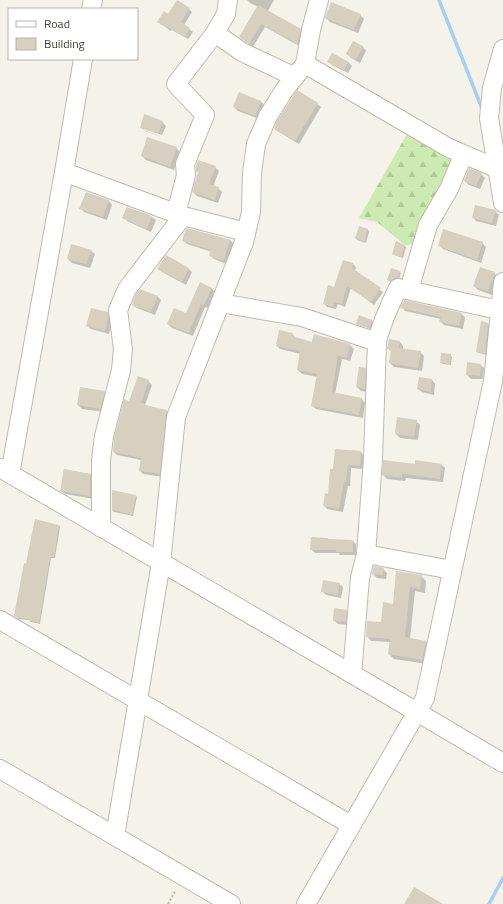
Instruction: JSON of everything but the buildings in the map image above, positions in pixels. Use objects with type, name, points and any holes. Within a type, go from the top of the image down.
[{"type":"street","points":[[101,528],[102,460],[104,436],[121,370],[123,349],[118,310],[127,289],[179,215],[186,175],[185,164],[205,115],[176,84],[215,33],[226,14],[228,0]]},
{"type":"street","points":[[115,836],[161,563],[176,416],[244,242],[251,212],[252,173],[256,144],[268,116],[285,89],[300,70],[319,0]]},
{"type":"street","points":[[215,33],[242,52],[300,70],[449,148],[500,170]]},
{"type":"street","points":[[503,49],[492,88],[489,115],[500,170],[503,203]]},
{"type":"street","points":[[83,60],[64,172],[5,471],[503,763]]},
{"type":"street","points":[[409,290],[428,225],[449,189],[464,155]]},
{"type":"street","points":[[64,172],[179,215],[246,232]]},
{"type":"street","points":[[306,904],[425,698],[493,380],[499,369],[503,282]]},
{"type":"street","points":[[352,674],[360,578],[366,554],[373,459],[377,342],[378,335],[387,313],[398,288],[502,311]]},
{"type":"street","points":[[220,303],[302,317],[377,342]]},
{"type":"street","points":[[366,554],[452,570]]},
{"type":"street","points":[[0,620],[351,825]]},
{"type":"street","points":[[0,769],[231,904]]},
{"type":"green space","points":[[411,127],[462,158],[423,243],[405,245],[377,222],[359,218]]},
{"type":"waterway","points":[[439,0],[483,111]]},
{"type":"waterway","points":[[489,904],[503,878]]}]
